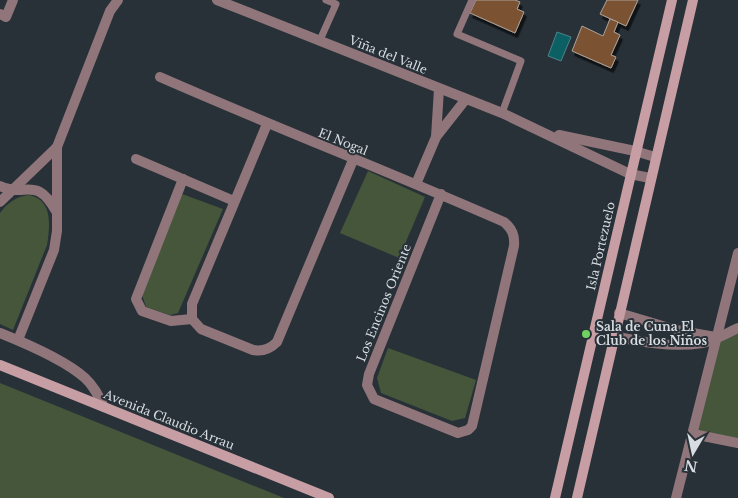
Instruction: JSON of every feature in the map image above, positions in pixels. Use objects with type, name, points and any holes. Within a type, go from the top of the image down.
[{"type":"street","points":[[0,14],[6,17],[13,0]]},
{"type":"street","points":[[18,340],[54,250],[58,146],[117,0]]},
{"type":"street","name":"Viña del Valle","points":[[218,0],[440,90],[502,113],[548,133],[630,174],[650,178]]},
{"type":"street","name":"Isla Portezuelo","points":[[555,498],[672,0]]},
{"type":"street","points":[[577,498],[613,336],[693,0]]},
{"type":"street","name":"El Nogal","points":[[160,77],[353,160],[441,194],[504,222],[513,232],[514,246],[472,426],[463,432],[452,432]]},
{"type":"street","points":[[436,137],[440,90]]},
{"type":"street","points":[[416,184],[436,137],[466,99]]},
{"type":"street","points":[[267,124],[192,304],[192,318],[201,329],[253,350],[267,350],[277,342],[353,160]]},
{"type":"street","name":"Viña del Valle","points":[[548,133],[635,151],[655,158]]},
{"type":"street","points":[[0,202],[58,146]]},
{"type":"street","points":[[136,159],[234,202]]},
{"type":"street","points":[[183,179],[136,298],[142,311],[165,320],[192,318]]},
{"type":"street","points":[[0,186],[11,191],[25,188],[38,190],[49,198],[56,211]]},
{"type":"street","name":"Los Encinos Oriente","points":[[441,194],[366,385],[374,399],[452,432]]},
{"type":"street","points":[[676,498],[738,253]]},
{"type":"street","points":[[619,313],[676,330],[716,338]]},
{"type":"street","points":[[613,336],[666,344],[703,342],[738,328]]},
{"type":"street","points":[[0,333],[18,340],[86,378],[104,407]]},
{"type":"street","name":"Avenida Claudio Arrau","points":[[0,365],[329,498]]},
{"type":"street","points":[[693,434],[738,443]]},
{"type":"lane","points":[[320,40],[336,4],[326,0]]},
{"type":"lane","points":[[472,0],[457,34],[521,61],[502,113]]},
{"type":"green space","points":[[368,171],[425,197],[399,258],[340,233]]},
{"type":"green space","points":[[182,194],[223,209],[178,313],[170,315],[146,307],[142,295]]},
{"type":"green space","points":[[29,195],[37,198],[46,208],[49,222],[48,238],[47,245],[13,330],[0,324],[0,213],[13,201]]},
{"type":"green space","points":[[738,328],[738,443],[693,434],[716,338]]},
{"type":"green space","points":[[388,348],[476,380],[465,418],[452,421],[381,393],[377,378]]},
{"type":"green space","points":[[0,383],[284,498],[0,498]]},
{"type":"water","points":[[557,32],[571,37],[561,61],[548,56]]},
{"type":"building","points":[[476,0],[515,0],[520,2],[517,9],[524,12],[515,33],[470,13]]},
{"type":"building","points":[[607,0],[638,0],[626,26],[600,14]]},
{"type":"building","points":[[610,19],[618,22],[614,32],[620,35],[611,55],[616,57],[611,68],[572,51],[582,26],[603,36]]},
{"type":"place","name":"Sala de Cuna El Club de los Niños","points":[[586,334]]}]
